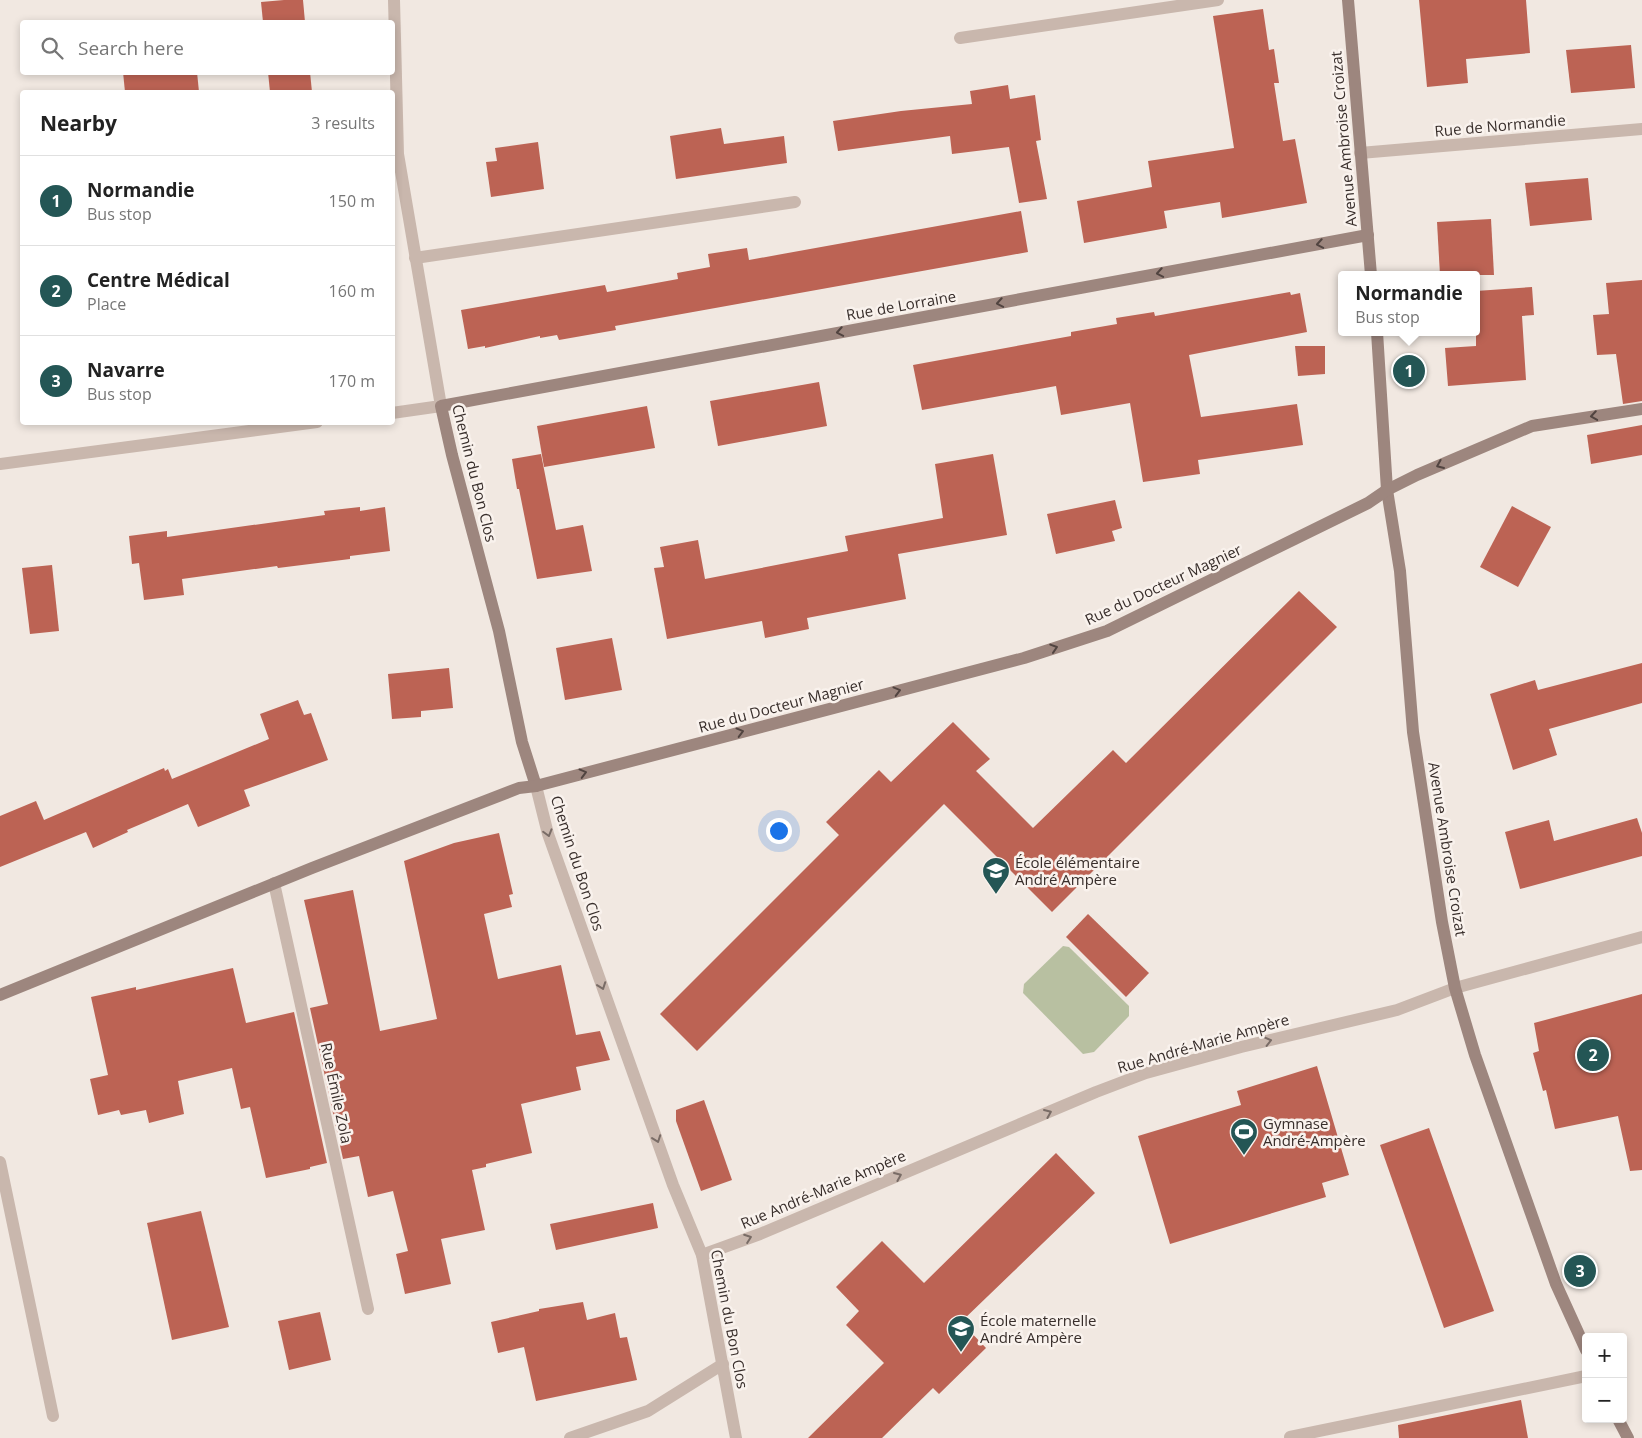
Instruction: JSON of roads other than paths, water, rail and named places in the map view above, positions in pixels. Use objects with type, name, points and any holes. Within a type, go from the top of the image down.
[{"type":"street","name":"Chemin du Bon Clos","points":[[394,0],[395,20]]},
{"type":"street","points":[[960,38],[1218,0]]},
{"type":"street","name":"Avenue Ambroise Croizat","points":[[1348,0],[1371,271]]},
{"type":"street","name":"Chemin du Bon Clos","points":[[395,38],[398,154],[441,406],[452,455],[499,631],[522,742],[536,786],[548,834],[673,1185],[702,1255],[736,1438]]},
{"type":"street","name":"Rue de Normandie","points":[[1360,153],[1642,129]]},
{"type":"street","points":[[415,258],[795,202]]},
{"type":"street","name":"Rue de Lorraine","points":[[441,406],[1368,235]]},
{"type":"street","name":"Avenue Ambroise Croizat","points":[[1377,336],[1387,490],[1400,571],[1413,732],[1442,922],[1455,988],[1475,1056],[1556,1284],[1582,1341]]},
{"type":"street","points":[[395,413],[441,406]]},
{"type":"street","name":"Rue du Docteur Magnier","points":[[536,786],[1024,658],[1107,631],[1368,503],[1387,490],[1417,475],[1532,426],[1642,408]]},
{"type":"street","points":[[0,464],[294,425]]},
{"type":"street","points":[[0,995],[274,883],[519,788],[536,786]]},
{"type":"street","name":"Rue Émile Zola","points":[[274,883],[368,1309]]},
{"type":"street","name":"Rue André-Marie Ampère","points":[[702,1255],[760,1234],[1096,1092],[1146,1073],[1240,1047],[1397,1010],[1455,988],[1642,937]]},
{"type":"street","points":[[0,1162],[53,1416]]},
{"type":"street","points":[[570,1438],[648,1412],[723,1364]]},
{"type":"street","points":[[1290,1437],[1582,1377]]},
{"type":"street","points":[[1620,1423],[1628,1438]]},
{"type":"place","name":"Normandie","points":[[1409,371]]},
{"type":"place","name":"École élémentaire André Ampère","points":[[996,895]]},
{"type":"place","name":"Centre Médical","points":[[1593,1055]]},
{"type":"place","name":"Gymnase André-Ampère","points":[[1244,1156]]},
{"type":"place","name":"Navarre","points":[[1580,1271]]},
{"type":"place","name":"École maternelle André Ampère","points":[[961,1353]]}]
